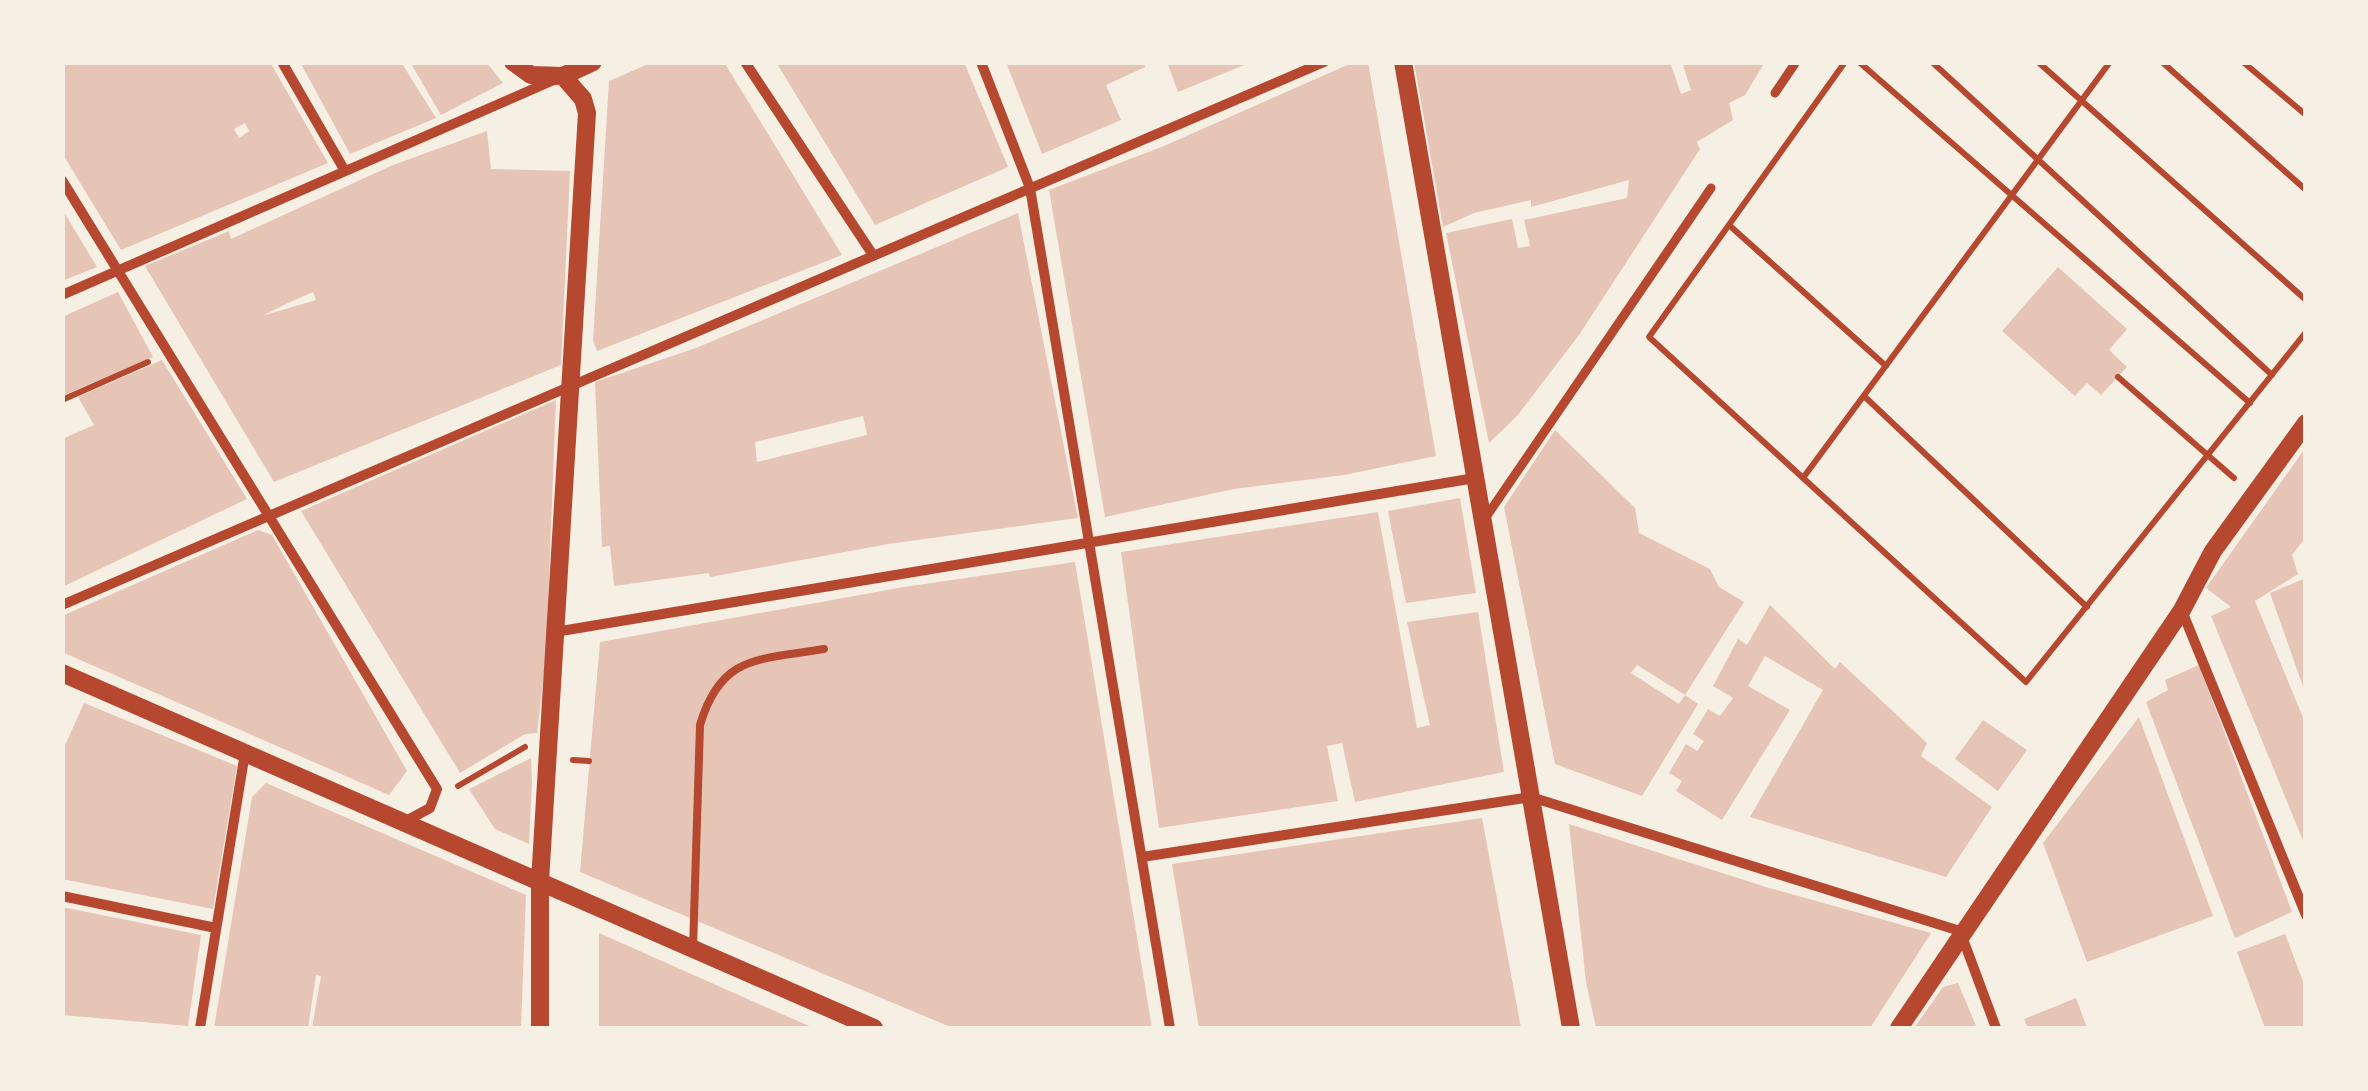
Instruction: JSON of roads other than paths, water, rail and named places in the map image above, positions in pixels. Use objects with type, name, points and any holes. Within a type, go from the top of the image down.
[{"type":"street","points":[[282,62],[345,171]]},
{"type":"street","points":[[513,62],[532,75],[563,76],[583,98],[587,113],[540,881],[540,1028]]},
{"type":"street","points":[[62,296],[593,62]]},
{"type":"street","points":[[745,62],[874,255]]},
{"type":"street","points":[[981,62],[1030,188],[1170,1028]]},
{"type":"street","points":[[62,605],[1324,62]]},
{"type":"street","points":[[1403,62],[1572,1028]]},
{"type":"street","points":[[1775,93],[1796,62]]},
{"type":"street","points":[[62,180],[437,789],[435,799],[422,816],[402,821]]},
{"type":"street","points":[[1483,523],[1710,188]]},
{"type":"street","points":[[1900,1028],[2182,610],[2213,551],[2306,423]]},
{"type":"street","points":[[556,632],[1475,478]]},
{"type":"street","points":[[2182,610],[2306,915]]},
{"type":"street","points":[[62,673],[874,1028]]},
{"type":"street","points":[[200,1028],[245,752]]},
{"type":"street","points":[[1142,857],[1531,797],[1960,931],[1996,1028]]},
{"type":"street","points":[[62,896],[216,928]]},
{"type":"lane","points":[[693,949],[700,725],[708,700],[721,678],[736,666],[824,650]]}]
